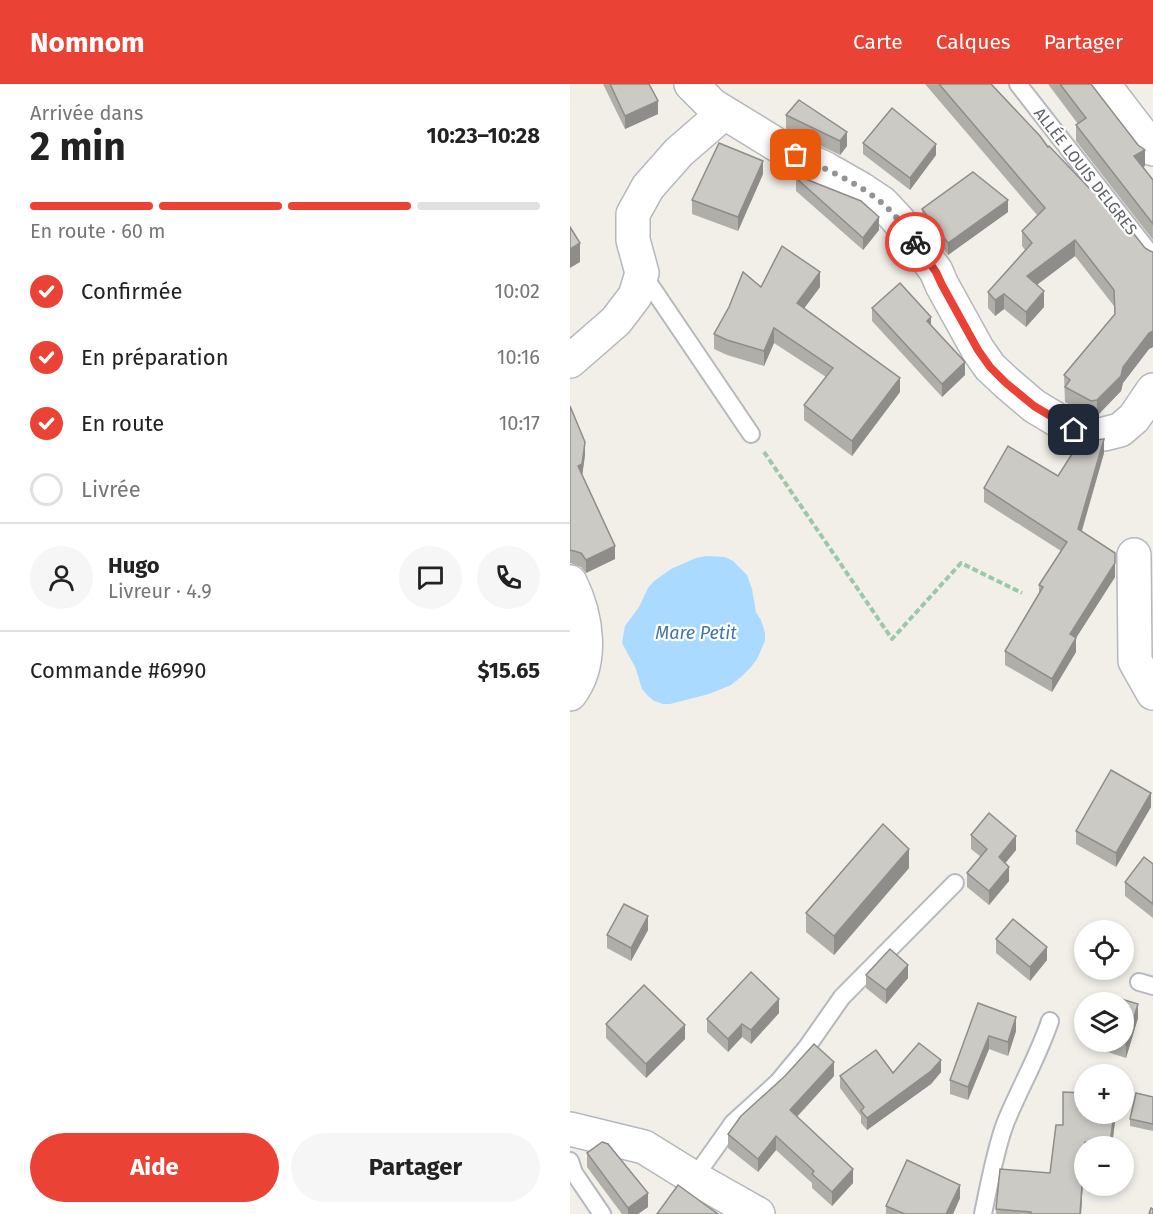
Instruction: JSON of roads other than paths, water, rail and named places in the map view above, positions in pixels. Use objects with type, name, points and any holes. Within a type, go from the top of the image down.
[{"type":"street","points":[[691,84],[712,105],[782,148],[861,189],[882,204],[898,220],[936,272],[978,350],[990,367],[1034,406],[1088,436],[1104,434],[1120,430],[1134,418],[1153,390]]},
{"type":"street","points":[[1103,84],[1153,149]]},
{"type":"street","points":[[570,361],[616,321],[635,296],[642,273],[633,240],[633,214],[648,187],[679,152],[724,112]]},
{"type":"street","points":[[1134,555],[1135,661],[1153,693]]},
{"type":"street","points":[[570,582],[586,634],[585,659],[576,687],[570,694]]},
{"type":"street","points":[[571,1136],[644,1147],[758,1214]]},
{"type":"lane","name":"ALLÉE LOUIS DELGRES","points":[[1018,84],[1153,257]]},
{"type":"lane","points":[[642,273],[751,434]]},
{"type":"lane","points":[[694,1178],[733,1123],[777,1082],[807,1047],[842,998],[955,883]]},
{"type":"lane","points":[[983,1214],[1005,1125],[1043,1042],[1050,1021]]},
{"type":"lane","points":[[570,1161],[574,1173],[602,1214]]},
{"type":"water","name":"Mare Petit","points":[[706,556],[725,557],[733,561],[747,575],[756,612],[765,633],[765,641],[751,667],[731,685],[709,694],[663,704],[654,701],[642,689],[636,669],[622,643],[625,626],[654,581],[671,569]]}]
